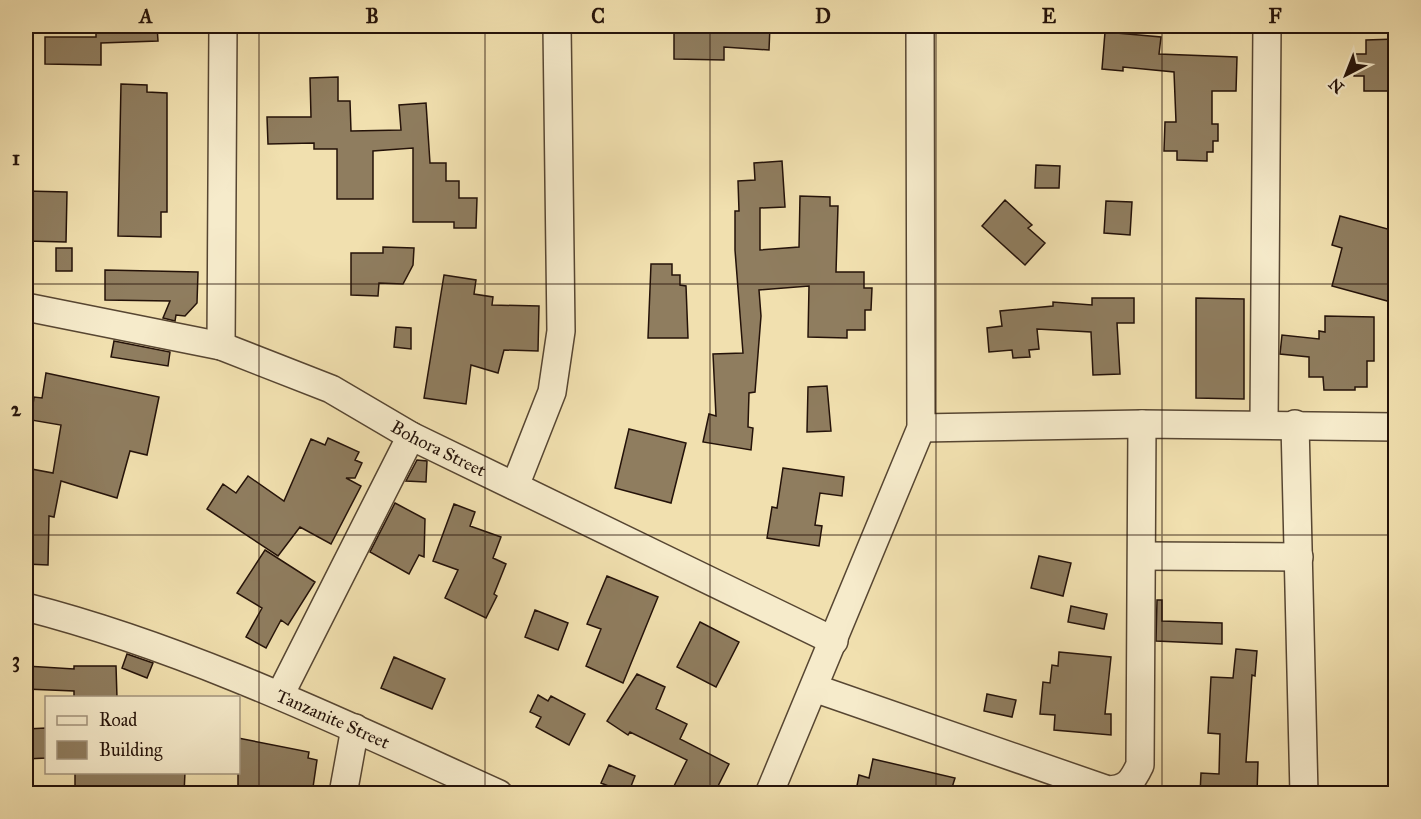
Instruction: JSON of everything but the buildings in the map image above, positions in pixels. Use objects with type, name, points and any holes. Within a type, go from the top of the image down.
[{"type":"street","points":[[221,346],[223,26]]},
{"type":"street","points":[[515,486],[543,417],[557,366],[561,331],[557,26]]},
{"type":"street","points":[[769,794],[921,428],[920,26]]},
{"type":"street","points":[[1264,424],[1267,26]]},
{"type":"street","name":"Bohora Street","points":[[26,307],[221,346],[331,389],[411,436],[834,641]]},
{"type":"street","points":[[921,428],[1142,424],[1295,424],[1395,427]]},
{"type":"street","points":[[814,688],[1108,790],[1122,789],[1134,780],[1140,765],[1142,424]]},
{"type":"street","points":[[1295,424],[1304,794]]},
{"type":"street","points":[[280,695],[411,436]]},
{"type":"street","points":[[1142,556],[1299,557]]},
{"type":"street","name":"Tanzanite Street","points":[[26,607],[94,625],[280,695],[499,794]]},
{"type":"street","points":[[343,794],[355,728]]}]
